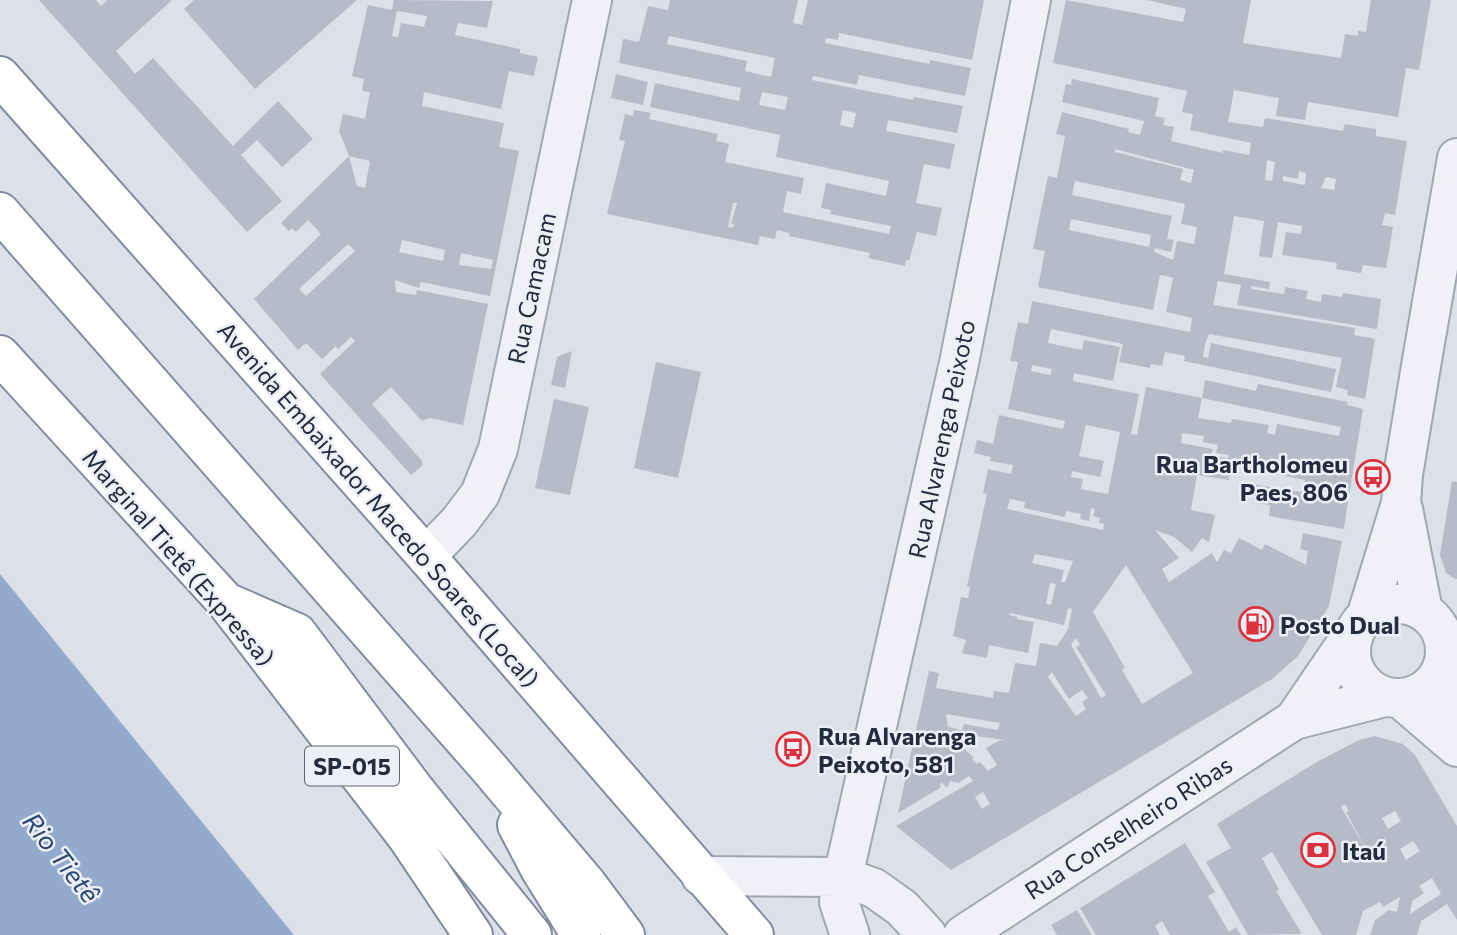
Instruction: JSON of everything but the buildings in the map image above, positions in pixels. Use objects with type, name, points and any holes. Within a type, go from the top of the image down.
[{"type":"highway","name":"Avenida Embaixador Macedo Soares (Local)","points":[[0,76],[426,556],[754,935]]},
{"type":"highway","points":[[0,212],[488,767],[587,884],[625,935]]},
{"type":"highway","name":"Marginal Tietê (Expressa)","points":[[0,355],[225,601],[407,837],[473,935]]},
{"type":"highway","points":[[225,601],[297,633],[415,790],[532,935]]},
{"type":"highway","points":[[488,767],[540,869],[581,935]]},
{"type":"street","name":"Rua Camacam","points":[[426,556],[459,522],[480,494],[498,449],[592,0]]},
{"type":"street","name":"Rua Alvarenga Peixoto","points":[[843,877],[959,363],[1031,0]]},
{"type":"street","points":[[1457,158],[1422,360],[1401,503],[1350,648],[1351,664],[1359,679],[1370,690],[1393,698],[1457,747]]},
{"type":"street","points":[[1401,503],[1445,641],[1457,716]]},
{"type":"street","points":[[1361,623],[1379,607],[1391,604],[1405,603],[1437,613]]},
{"type":"street","name":"Rua Conselheiro Ribas","points":[[1294,720],[1361,623]]},
{"type":"street","points":[[1393,698],[1414,696],[1426,690],[1448,657]]},
{"type":"street","name":"Rua Conselheiro Ribas","points":[[963,935],[1294,720],[1393,698]]},
{"type":"street","points":[[701,876],[843,877],[874,888],[893,901],[926,935]]},
{"type":"street","points":[[843,877],[839,902],[850,935]]},
{"type":"water","name":"Rio Tietê","points":[[0,574],[294,935],[0,935]]},
{"type":"place","name":"Rua Bartholomeu Paes, 806","points":[[1373,477]]},
{"type":"place","name":"Posto Dual","points":[[1256,624]]},
{"type":"place","name":"Rua Alvarenga Peixoto, 581","points":[[793,749]]},
{"type":"place","name":"Itaú","points":[[1318,850]]}]
